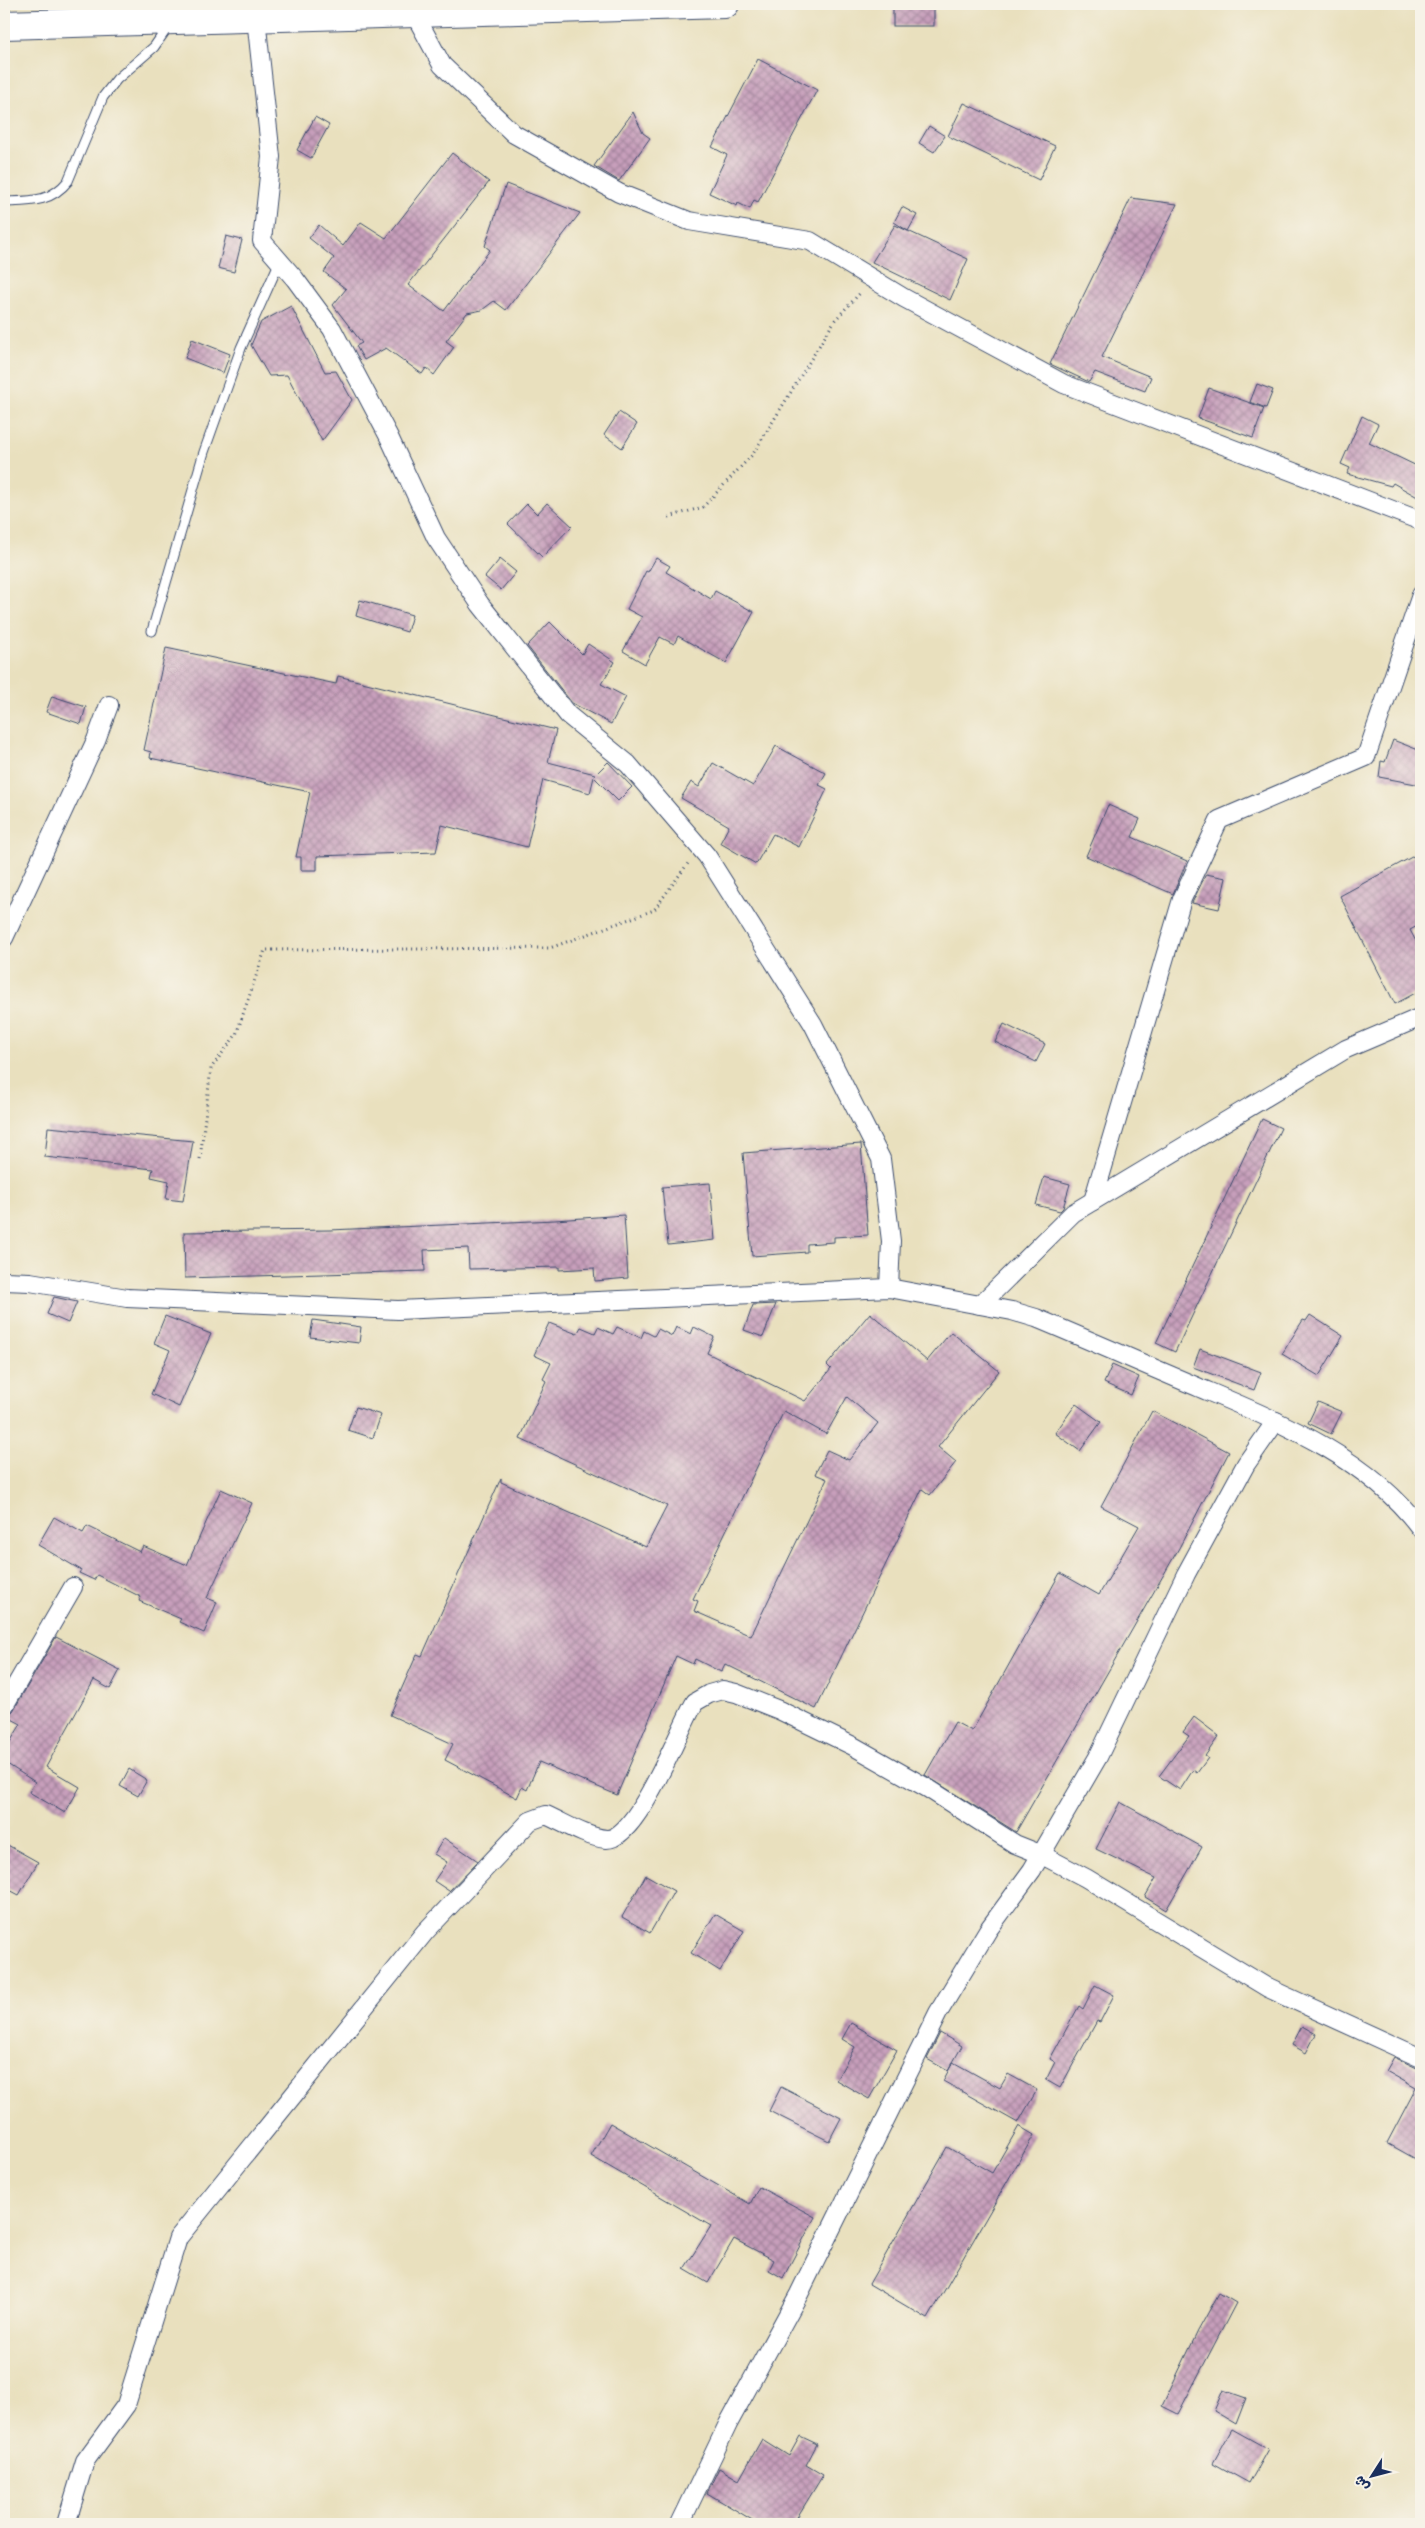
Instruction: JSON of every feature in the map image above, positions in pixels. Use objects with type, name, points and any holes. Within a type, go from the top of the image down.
[{"type":"highway","points":[[4,25],[414,13],[529,6],[725,4]]},
{"type":"street","points":[[414,13],[442,65],[514,134],[619,194],[688,220],[810,241],[873,279],[1064,384],[1421,521]]},
{"type":"street","points":[[256,18],[271,157],[262,241],[280,261],[332,329],[389,437],[436,538],[480,604],[568,715],[628,764],[699,847],[813,1024],[881,1159],[891,1241],[889,1288]]},
{"type":"street","points":[[1093,1202],[1182,899],[1219,820],[1366,757],[1421,595]]},
{"type":"street","points":[[4,938],[96,740],[109,705]]},
{"type":"street","points":[[980,1305],[1073,1213],[1346,1048],[1421,1017]]},
{"type":"street","points":[[4,1281],[30,1282],[127,1298],[398,1310],[889,1288],[980,1305],[1036,1318],[1276,1421],[1357,1466],[1385,1488],[1421,1529]]},
{"type":"street","points":[[680,2524],[728,2424],[799,2294],[938,2013],[988,1930],[1032,1870],[1098,1757],[1186,1574],[1246,1464],[1276,1421]]},
{"type":"street","points":[[4,1706],[73,1587]]},
{"type":"street","points":[[66,2524],[85,2461],[126,2405],[178,2238],[238,2161],[425,1932],[530,1821],[546,1815],[594,1837],[608,1839],[621,1834],[642,1810],[695,1702],[709,1694],[723,1690],[736,1692],[779,1710],[853,1746],[929,1789],[1015,1844],[1040,1854],[1154,1918],[1268,1988],[1421,2058]]},
{"type":"lane","points":[[4,202],[40,201],[62,189],[68,181],[103,97],[117,79],[154,47],[172,21]]},
{"type":"lane","points":[[152,631],[204,452],[241,348],[280,261]]},
{"type":"path","points":[[669,517],[703,507],[752,454],[835,320],[873,279]]},
{"type":"path","points":[[200,1159],[211,1068],[236,1035],[265,950],[550,948],[654,910],[699,847]]},
{"type":"building","points":[[893,4],[934,4],[934,26],[893,26]]},
{"type":"building","points":[[758,59],[817,90],[758,202],[754,200],[750,209],[738,203],[737,206],[709,193],[727,155],[712,147]]},
{"type":"building","points":[[964,103],[1055,146],[1039,180],[948,136]]},
{"type":"building","points":[[633,112],[643,133],[650,138],[619,181],[594,166]]},
{"type":"building","points":[[315,117],[329,125],[311,158],[297,150]]},
{"type":"building","points":[[929,126],[945,136],[934,152],[919,143]]},
{"type":"building","points":[[452,153],[489,182],[408,285],[444,311],[490,250],[485,246],[506,184],[580,213],[506,310],[494,301],[482,310],[467,313],[446,341],[454,347],[434,375],[426,368],[422,374],[386,348],[364,360],[356,346],[362,343],[333,305],[346,289],[324,272],[334,258],[309,238],[319,225],[343,246],[361,222],[386,238]]},
{"type":"building","points":[[1131,198],[1177,204],[1102,357],[1151,377],[1145,391],[1095,372],[1089,382],[1050,364]]},
{"type":"building","points":[[902,207],[917,215],[908,231],[894,222]]},
{"type":"building","points":[[895,225],[968,259],[950,300],[872,262]]},
{"type":"building","points":[[226,236],[242,240],[234,272],[218,268]]},
{"type":"building","points":[[291,306],[325,372],[336,371],[352,400],[322,441],[287,375],[269,376],[251,345],[261,322]]},
{"type":"building","points":[[192,339],[230,354],[223,373],[185,358]]},
{"type":"building","points":[[1257,384],[1273,390],[1266,408],[1250,402]]},
{"type":"building","points":[[1209,388],[1264,408],[1253,438],[1198,418]]},
{"type":"building","points":[[619,412],[637,424],[622,448],[604,435]]},
{"type":"building","points":[[1362,416],[1378,424],[1369,443],[1421,468],[1421,499],[1393,483],[1391,486],[1347,474],[1350,468],[1341,464]]},
{"type":"building","points":[[547,503],[572,526],[542,557],[508,524],[527,504],[537,514]]},
{"type":"building","points":[[656,558],[670,566],[666,572],[711,599],[715,591],[754,612],[726,663],[678,636],[674,644],[660,637],[645,664],[623,651],[642,617],[627,609],[646,571],[648,572]]},
{"type":"building","points":[[500,559],[516,572],[501,590],[485,577]]},
{"type":"building","points":[[360,600],[412,615],[407,632],[356,616]]},
{"type":"building","points":[[550,622],[582,654],[588,644],[615,662],[601,684],[626,697],[611,724],[572,703],[527,646]]},
{"type":"building","points":[[166,648],[336,684],[338,676],[556,730],[548,762],[595,774],[594,776],[608,762],[632,787],[618,801],[594,777],[590,793],[543,780],[527,847],[442,825],[436,852],[317,856],[317,870],[301,870],[301,857],[296,857],[310,792],[150,758],[151,752],[144,750]]},
{"type":"building","points":[[52,696],[86,707],[81,724],[46,712]]},
{"type":"building","points":[[1393,740],[1421,751],[1421,785],[1379,777],[1381,761],[1385,762]]},
{"type":"building","points":[[776,746],[826,773],[819,785],[827,789],[799,847],[773,834],[756,864],[720,843],[729,826],[681,798],[691,782],[699,787],[713,763],[753,786]]},
{"type":"building","points":[[1108,805],[1140,819],[1132,837],[1187,861],[1173,894],[1086,856]]},
{"type":"building","points":[[1421,852],[1421,924],[1410,930],[1421,951],[1421,990],[1395,1004],[1340,896]]},
{"type":"building","points":[[1206,874],[1226,878],[1219,909],[1192,903]]},
{"type":"building","points":[[1004,1024],[1045,1044],[1036,1062],[995,1042]]},
{"type":"building","points":[[1262,1119],[1281,1128],[1175,1352],[1156,1343]]},
{"type":"building","points":[[48,1127],[193,1141],[183,1201],[166,1199],[169,1181],[151,1177],[153,1169],[45,1157]]},
{"type":"building","points":[[861,1144],[868,1235],[834,1237],[834,1242],[807,1244],[807,1252],[752,1256],[743,1153]]},
{"type":"building","points":[[1044,1177],[1070,1184],[1063,1208],[1060,1211],[1036,1205]]},
{"type":"building","points":[[710,1183],[715,1240],[668,1245],[662,1187]]},
{"type":"building","points":[[624,1215],[628,1278],[595,1281],[594,1268],[559,1270],[559,1267],[469,1269],[468,1248],[424,1250],[425,1271],[185,1278],[184,1232],[330,1230]]},
{"type":"building","points":[[54,1297],[77,1302],[68,1323],[47,1314]]},
{"type":"building","points":[[776,1304],[763,1337],[744,1330],[753,1305]]},
{"type":"building","points":[[870,1313],[927,1361],[951,1332],[999,1371],[938,1447],[956,1462],[930,1495],[922,1489],[816,1709],[725,1664],[721,1672],[695,1659],[693,1664],[676,1656],[617,1795],[539,1762],[527,1790],[522,1787],[517,1798],[445,1760],[453,1744],[390,1715],[417,1654],[422,1656],[501,1478],[501,1482],[646,1547],[667,1506],[520,1439],[546,1381],[543,1379],[551,1363],[534,1355],[549,1323],[577,1334],[581,1327],[595,1333],[598,1327],[613,1334],[617,1327],[641,1338],[644,1331],[654,1336],[658,1329],[672,1336],[676,1327],[691,1334],[694,1327],[714,1337],[707,1353],[805,1401],[831,1369],[827,1365]],"holes":[[[847,1397],[878,1423],[849,1460],[827,1450],[815,1474],[827,1479],[751,1636],[694,1611],[698,1601],[693,1599],[784,1411],[826,1434]]]},
{"type":"building","points":[[1310,1315],[1343,1336],[1319,1376],[1282,1354],[1303,1320],[1306,1321]]},
{"type":"building","points":[[165,1316],[211,1334],[179,1407],[151,1394],[170,1350],[154,1343]]},
{"type":"building","points":[[313,1320],[361,1327],[359,1343],[310,1337]]},
{"type":"building","points":[[1200,1349],[1261,1372],[1254,1390],[1193,1367]]},
{"type":"building","points":[[1112,1365],[1139,1377],[1131,1395],[1104,1383]]},
{"type":"building","points":[[1318,1402],[1342,1412],[1331,1434],[1308,1423]]},
{"type":"building","points":[[1076,1404],[1101,1422],[1080,1451],[1055,1433]]},
{"type":"building","points":[[356,1407],[381,1415],[373,1438],[348,1430]]},
{"type":"building","points":[[1152,1411],[1229,1452],[1179,1548],[1016,1832],[925,1775],[955,1722],[972,1731],[1060,1573],[1099,1595],[1139,1526],[1101,1506]]},
{"type":"building","points":[[221,1489],[252,1503],[207,1598],[217,1602],[204,1633],[179,1622],[181,1619],[139,1601],[141,1597],[97,1575],[94,1580],[79,1573],[81,1570],[38,1545],[54,1517],[83,1533],[87,1526],[140,1552],[143,1546],[187,1565]]},
{"type":"building","points":[[56,1637],[120,1670],[110,1689],[94,1680],[46,1767],[80,1787],[65,1813],[29,1792],[35,1782],[4,1762],[4,1752],[21,1724],[6,1716],[13,1711]]},
{"type":"building","points":[[1194,1717],[1219,1736],[1205,1756],[1208,1758],[1197,1773],[1193,1770],[1180,1790],[1159,1776],[1189,1736],[1183,1732]]},
{"type":"building","points":[[129,1769],[147,1780],[138,1796],[120,1786]]},
{"type":"building","points":[[1120,1802],[1202,1847],[1166,1910],[1145,1897],[1156,1878],[1096,1849]]},
{"type":"building","points":[[444,1838],[478,1861],[449,1891],[434,1881],[447,1862],[434,1854]]},
{"type":"building","points":[[4,1843],[38,1862],[19,1895],[4,1887]]},
{"type":"building","points":[[646,1875],[674,1891],[650,1933],[622,1917]]},
{"type":"building","points":[[715,1914],[744,1931],[720,1971],[691,1953]]},
{"type":"building","points":[[1095,1985],[1114,1995],[1100,2022],[1097,2021],[1060,2088],[1046,2080],[1055,2062],[1050,2059],[1079,2006],[1083,2009]]},
{"type":"building","points":[[851,2023],[897,2050],[869,2099],[836,2080],[855,2047],[842,2039]]},
{"type":"building","points":[[1302,2026],[1316,2034],[1306,2053],[1292,2045]]},
{"type":"building","points":[[940,2033],[962,2046],[948,2071],[927,2059]]},
{"type":"building","points":[[1394,2057],[1421,2070],[1421,2162],[1387,2143],[1416,2088],[1386,2071]]},
{"type":"building","points":[[953,2062],[1000,2088],[1008,2074],[1037,2090],[1018,2123],[943,2081]]},
{"type":"building","points":[[781,2087],[841,2118],[829,2141],[769,2111]]},
{"type":"building","points":[[610,2123],[750,2204],[759,2187],[815,2217],[783,2278],[769,2270],[774,2260],[734,2239],[708,2283],[684,2269],[711,2226],[591,2156]]},
{"type":"building","points":[[1019,2126],[1034,2135],[928,2319],[869,2284],[947,2147],[992,2173]]},
{"type":"building","points":[[1219,2293],[1236,2303],[1178,2414],[1162,2406],[1198,2331]]},
{"type":"building","points":[[1223,2390],[1246,2398],[1236,2424],[1214,2411]]},
{"type":"building","points":[[1232,2429],[1268,2449],[1249,2483],[1213,2463]]},
{"type":"building","points":[[800,2436],[817,2444],[806,2465],[823,2475],[793,2524],[759,2524],[707,2493],[719,2468],[739,2480],[762,2439],[789,2456]]}]
